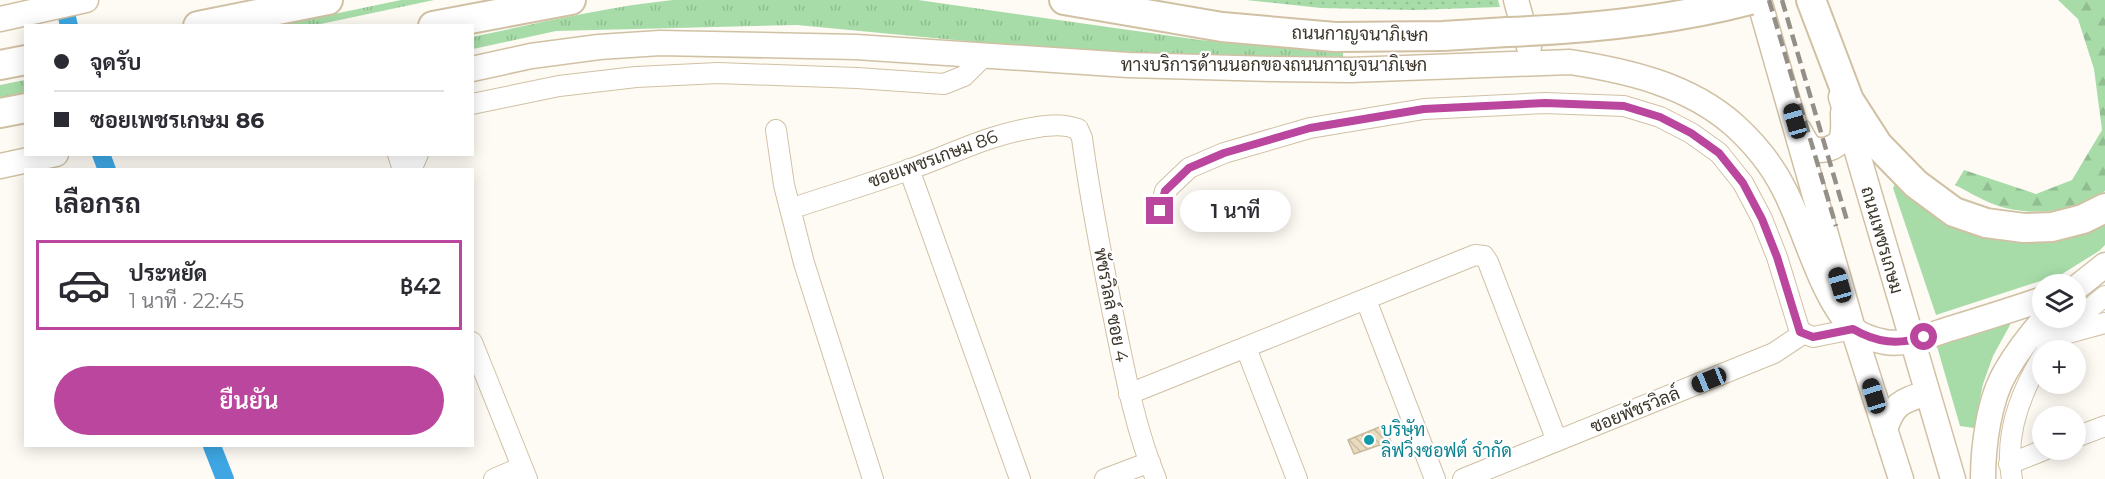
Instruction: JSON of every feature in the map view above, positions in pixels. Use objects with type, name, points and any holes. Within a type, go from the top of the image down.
[{"type":"highway","points":[[208,24],[328,0]]},
{"type":"highway","points":[[444,24],[571,0]]},
{"type":"highway","name":"ถนนกาญจนาภิเษก","points":[[1064,0],[1222,27],[1335,37],[1443,36],[1507,32],[1654,0]]},
{"type":"highway","points":[[1507,32],[1582,29],[1666,18],[1750,0]]},
{"type":"highway","points":[[1811,0],[1849,100],[1878,146],[1916,184],[1953,212],[1986,223],[2024,228],[2052,227],[2083,219],[2105,208]]},
{"type":"highway","points":[[0,65],[24,60]]},
{"type":"highway","points":[[0,113],[24,108]]},
{"type":"main road","points":[[0,19],[86,0]]},
{"type":"main road","points":[[1516,0],[1533,62]]},
{"type":"main road","points":[[1759,0],[1853,329],[1901,479]]},
{"type":"main road","name":"ถนนเพชรเกษม","points":[[1811,0],[1953,479]]},
{"type":"main road","name":"ทางบริการด้านนอกของถนนกาญจนาภิเษก","points":[[474,69],[531,56],[599,47],[660,43],[856,47],[1128,65],[1360,69],[1570,62],[1606,67],[1658,82],[1686,93],[1733,124],[1762,155],[1776,175],[1801,224],[1836,306],[1853,329]]},
{"type":"main road","points":[[1795,121],[1807,144],[1813,149],[1831,148],[1842,136],[1844,105]]},
{"type":"main road","points":[[0,166],[47,156]]},
{"type":"main road","points":[[2086,280],[2105,265]]},
{"type":"main road","points":[[1853,329],[1867,337],[1887,342],[1911,340],[2032,302]]},
{"type":"main road","points":[[1983,479],[1983,457],[1990,413],[2005,372],[2049,335]]},
{"type":"main road","points":[[1886,430],[1890,415],[1896,406],[1905,400],[1928,393]]},
{"type":"street","points":[[856,47],[857,78]]},
{"type":"street","points":[[474,104],[559,86],[636,77],[718,73],[944,84],[964,76],[984,56]]},
{"type":"street","points":[[1160,211],[1165,191],[1189,168],[1224,153],[1310,128],[1424,109],[1545,103],[1624,106],[1660,117],[1691,133],[1719,153],[1743,183],[1762,219],[1777,257],[1800,332],[1813,337],[1853,329]]},
{"type":"street","name":"ซอยเพชรเกษม 86","points":[[790,209],[909,169],[989,137],[1011,131],[1054,125],[1069,125],[1078,129]]},
{"type":"street","name":"พัชรวิลล์ ซอย 4","points":[[1078,129],[1082,138],[1092,207],[1129,394],[1153,471]]},
{"type":"street","points":[[776,130],[784,185],[804,263],[873,479]]},
{"type":"street","points":[[909,169],[1020,479]]},
{"type":"street","points":[[1129,394],[1474,255],[1484,256],[1557,441]]},
{"type":"street","points":[[2049,335],[2105,296]]},
{"type":"street","points":[[1366,300],[1435,479]]},
{"type":"street","points":[[2049,335],[2105,323]]},
{"type":"street","name":"ซอยพัชรวิลล์","points":[[1463,479],[1774,353],[1804,333]]},
{"type":"street","points":[[1246,348],[1297,479]]},
{"type":"street","points":[[475,354],[524,473],[494,479]]},
{"type":"street","points":[[2010,472],[2011,430],[2021,399],[2032,378]]},
{"type":"street","points":[[2086,433],[2105,426]]},
{"type":"street","points":[[2010,472],[2032,458]]},
{"type":"street","points":[[1105,479],[1153,471]]},
{"type":"green space","points":[[401,0],[434,0],[321,24],[286,24]]},
{"type":"green space","points":[[673,0],[918,0],[1200,40],[1343,51],[1343,63],[1018,46],[797,25],[556,31],[474,49],[474,37],[597,11]]},
{"type":"green space","points":[[1246,0],[1498,0],[1500,7],[1414,10],[1321,8]]},
{"type":"green space","points":[[2058,0],[2105,0],[2105,191],[2080,205],[2065,209],[2035,212],[2006,208],[1988,202],[1955,185],[1964,170],[2036,194],[2072,180],[2102,130],[2094,69],[2078,19]]},
{"type":"green space","points":[[24,80],[24,92],[0,98],[0,85]]},
{"type":"green space","points":[[1897,181],[1948,213],[2105,218],[2105,245],[2062,274],[2032,274],[2032,284],[1936,315],[1893,188]]},
{"type":"green space","points":[[2010,322],[1993,356],[1983,384],[1974,428],[1960,426],[1936,343]]},
{"type":"building","name":"บริษัท ลิฟวิ่งซอฟต์ จำกัด","points":[[1382,426],[1391,441],[1354,454],[1348,440]]},
{"type":"waterway","points":[[63,0],[69,24]]},
{"type":"waterway","points":[[102,156],[106,168]]},
{"type":"waterway","points":[[212,447],[225,479]]},
{"type":"railway","points":[[1769,0],[1836,226]]},
{"type":"railway","points":[[1782,0],[1848,224]]},
{"type":"place","name":"บริษัท ลิฟวิ่งซอฟต์ จำกัด","points":[[1369,440]]},
{"type":"route","points":[[1160,211],[1165,191],[1189,168],[1224,153],[1310,128],[1424,109],[1545,103],[1624,106],[1660,117],[1691,133],[1719,153],[1743,183],[1762,219],[1777,257],[1800,332],[1813,337],[1853,329],[1867,337],[1900,343],[1924,337]]}]
